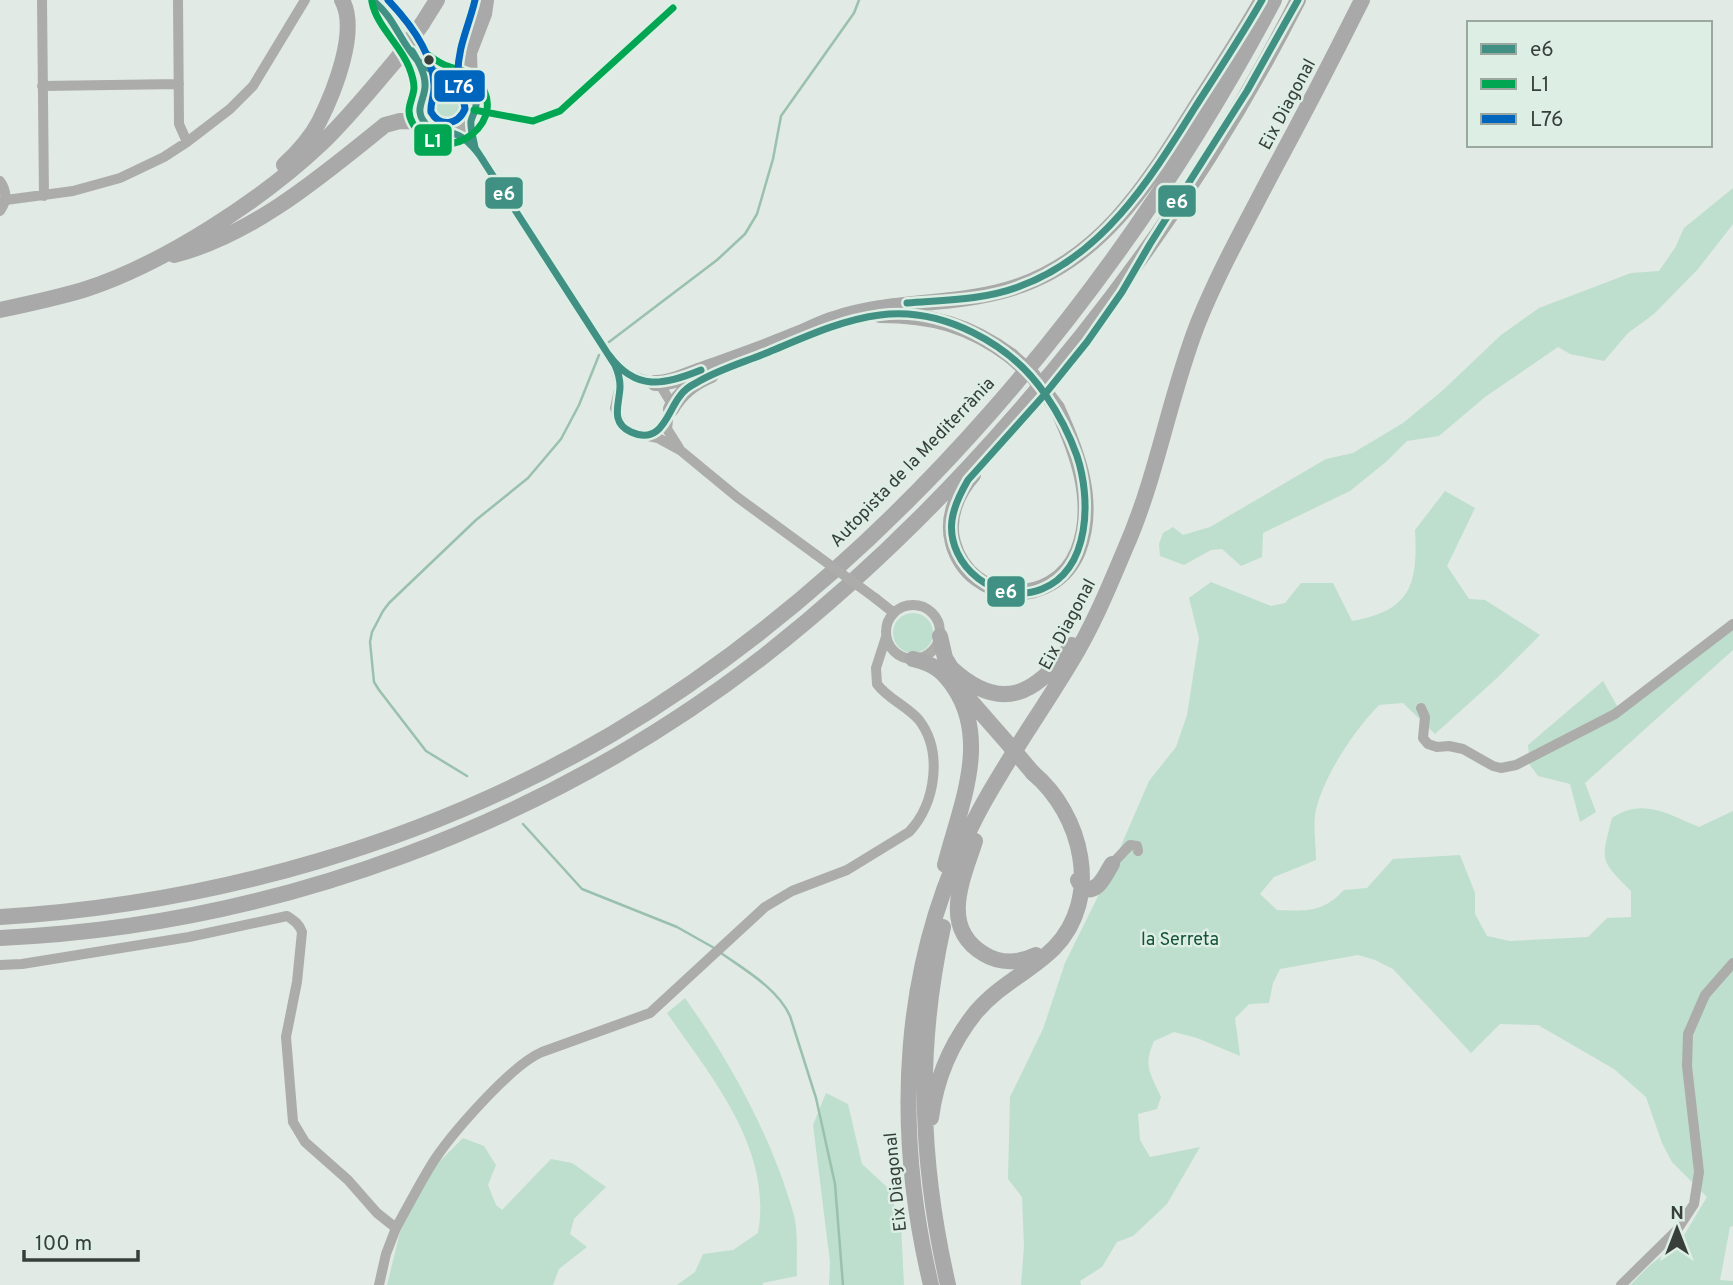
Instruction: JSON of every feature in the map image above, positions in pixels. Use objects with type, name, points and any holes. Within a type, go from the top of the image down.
[{"type":"highway","points":[[148,262],[172,243],[245,199],[287,163],[318,124],[338,73],[348,28],[342,0]]},
{"type":"highway","points":[[0,310],[85,289],[148,262],[227,218],[289,172],[359,105],[396,60],[437,0]]},
{"type":"highway","points":[[470,88],[469,53],[484,14],[486,0]]},
{"type":"highway","points":[[650,382],[671,381],[749,354],[833,319],[875,308],[968,298],[1003,291],[1040,278],[1065,264],[1110,228],[1132,203],[1171,146],[1262,0]]},
{"type":"highway","name":"Autopista de la Mediterrània","points":[[0,917],[93,908],[194,892],[306,865],[380,841],[486,798],[556,764],[610,735],[719,662],[805,594],[866,540],[939,467],[1025,372],[1084,298],[1156,198],[1217,101],[1274,0]]},
{"type":"highway","points":[[0,937],[86,930],[165,919],[278,895],[352,873],[497,817],[578,776],[714,692],[781,642],[905,532],[972,464],[1061,362],[1153,239],[1237,111],[1298,0]]},
{"type":"highway","name":"Eix Diagonal","points":[[931,1285],[919,1233],[908,1122],[910,1067],[919,977],[945,887],[967,835],[998,778],[1077,653],[1106,593],[1139,515],[1177,385],[1218,275],[1362,0]]},
{"type":"highway","name":"Eix Diagonal","points":[[948,1285],[924,1135],[923,1079],[932,975],[948,907],[993,803],[1083,652],[1124,573],[1206,329],[1240,252],[1371,0]]},
{"type":"highway","points":[[148,262],[184,253],[219,239],[280,205],[385,125],[400,121],[424,122]]},
{"type":"highway","points":[[669,415],[683,393],[705,378],[842,323],[877,315],[904,315],[945,321],[986,339],[1011,356],[1033,376],[1056,408],[1073,442],[1084,491],[1084,524],[1078,552],[1064,574],[1044,587],[1016,592],[992,588],[973,576],[959,558],[951,536],[951,521],[957,500],[968,481],[1038,402],[1101,323],[1126,287],[1153,239]]},
{"type":"highway","points":[[908,658],[929,663],[986,692],[1006,694],[1024,690],[1044,677],[1058,662],[1106,593]]},
{"type":"highway","points":[[919,977],[924,945],[971,757],[972,735],[968,715],[948,672],[940,636]]},
{"type":"highway","points":[[948,672],[1056,798],[1069,827],[1078,881],[1081,886],[1090,890],[1098,886]]},
{"type":"highway","points":[[975,841],[958,896],[959,924],[970,943],[981,952],[1001,960],[1018,961],[1035,956],[1045,948],[1059,933],[1065,919],[1073,882],[1069,827]]},
{"type":"highway","points":[[1069,827],[1081,841],[1088,867],[1100,871],[1112,863]]},
{"type":"highway","points":[[931,1190],[929,1144],[932,1110],[938,1082],[950,1052],[986,1001],[1053,948],[1112,863]]},
{"type":"highway","points":[[1070,924],[1081,886]]},
{"type":"street","points":[[42,0],[44,196]]},
{"type":"street","points":[[178,0],[179,124],[187,142]]},
{"type":"street","points":[[372,0],[383,5],[419,62],[425,89]]},
{"type":"street","points":[[6,200],[44,196],[120,178],[164,157],[187,142],[230,109],[253,86],[307,2]]},
{"type":"street","points":[[419,62],[445,77],[458,79],[470,88],[476,100],[471,122],[475,148]]},
{"type":"street","points":[[445,77],[436,79],[425,89],[419,104],[424,122],[438,132],[453,133],[475,148],[615,365],[620,377],[616,414],[622,426],[633,433],[658,438],[680,450],[704,471],[894,613]]},
{"type":"street","points":[[43,86],[179,85]]},
{"type":"street","points":[[453,133],[471,122]]},
{"type":"street","points":[[0,181],[6,193],[6,200],[0,211]]},
{"type":"street","points":[[615,365],[632,376],[650,382],[667,395],[668,432],[680,450]]},
{"type":"street","points":[[618,395],[627,385],[650,382]]},
{"type":"street","points":[[646,435],[660,429],[669,415]]},
{"type":"street","points":[[379,1285],[386,1254],[396,1228],[432,1164],[484,1101],[525,1060],[650,1013],[765,907],[779,898],[847,870],[909,832],[922,817],[929,800],[932,779],[932,746],[918,718],[879,686],[876,668],[888,622],[894,613],[910,606],[924,608],[935,617],[940,636],[934,649],[927,655],[888,658],[876,668]]},
{"type":"street","points":[[1421,708],[1426,724],[1423,738],[1428,744],[1437,747],[1456,746],[1497,767],[1516,765],[1615,714],[1733,624]]},
{"type":"street","points":[[886,637],[892,649],[908,658]]},
{"type":"street","points":[[1112,863],[1130,845],[1137,846],[1138,851]]},
{"type":"street","points":[[0,965],[176,939],[287,916],[294,920],[302,932],[297,982],[286,1037],[293,1122],[304,1142],[348,1180],[377,1213],[396,1228]]},
{"type":"street","points":[[1622,1285],[1677,1230],[1694,1204],[1699,1172],[1687,1066],[1688,1034],[1705,995],[1733,963]]},
{"type":"green space","points":[[448,85],[463,91],[469,106],[463,121],[448,127],[433,121],[427,106],[433,91]]},
{"type":"green space","points":[[1733,188],[1733,224],[1698,269],[1654,314],[1628,333],[1604,361],[1570,354],[1558,347],[1485,397],[1439,436],[1407,441],[1350,491],[1263,533],[1262,557],[1241,566],[1222,549],[1211,550],[1184,565],[1160,556],[1159,544],[1163,533],[1173,527],[1183,535],[1210,527],[1326,459],[1353,453],[1403,423],[1442,391],[1501,335],[1539,308],[1631,273],[1659,271],[1675,248],[1684,228]]},
{"type":"green space","name":"la Serreta","points":[[1445,491],[1475,508],[1447,566],[1469,599],[1485,600],[1540,635],[1435,734],[1403,703],[1379,705],[1342,752],[1327,779],[1315,818],[1316,860],[1274,877],[1260,894],[1277,910],[1314,909],[1336,898],[1344,890],[1367,888],[1393,859],[1460,855],[1475,893],[1475,914],[1487,936],[1510,941],[1588,937],[1607,918],[1631,917],[1631,891],[1605,859],[1612,818],[1623,812],[1645,808],[1666,813],[1699,827],[1733,811],[1733,1226],[1730,1227],[1720,1280],[1733,1281],[1733,1285],[1630,1285],[1650,1265],[1680,1242],[1707,1197],[1672,1162],[1662,1143],[1646,1097],[1614,1069],[1538,1025],[1500,1024],[1471,1053],[1393,969],[1358,955],[1280,969],[1273,983],[1269,1003],[1249,1004],[1235,1018],[1240,1056],[1197,1038],[1174,1032],[1154,1041],[1148,1063],[1161,1097],[1157,1109],[1138,1114],[1140,1140],[1150,1157],[1200,1147],[1167,1204],[1133,1236],[1117,1242],[1102,1267],[1080,1281],[1081,1285],[1021,1285],[1024,1246],[1022,1197],[1008,1179],[1010,1097],[1043,1029],[1065,963],[1108,876],[1149,781],[1176,747],[1187,715],[1199,638],[1189,598],[1211,582],[1271,606],[1285,603],[1301,583],[1333,583],[1352,621],[1387,610],[1407,592],[1415,566],[1415,530]]},
{"type":"green space","points":[[913,613],[921,614],[927,619],[932,625],[932,641],[927,647],[921,652],[913,653],[905,652],[899,647],[894,641],[893,633],[894,625],[899,619],[905,614]]},
{"type":"green space","points":[[1733,629],[1733,650],[1585,783],[1596,812],[1580,822],[1570,784],[1538,776],[1530,765],[1528,745],[1603,681],[1621,713]]},
{"type":"green space","points":[[685,998],[733,1074],[774,1156],[795,1219],[797,1276],[763,1285],[677,1285],[695,1272],[703,1254],[733,1250],[758,1233],[760,1202],[756,1172],[748,1144],[735,1116],[720,1089],[667,1013]]},
{"type":"green space","points":[[826,1093],[848,1104],[862,1164],[888,1188],[901,1225],[904,1285],[829,1285],[830,1262],[813,1125]]},
{"type":"green space","points":[[463,1138],[484,1146],[496,1165],[488,1185],[496,1205],[502,1210],[551,1159],[572,1163],[606,1187],[574,1219],[570,1234],[587,1247],[559,1269],[553,1285],[387,1285],[402,1224],[436,1165]]},
{"type":"waterway","points":[[609,342],[717,260],[745,234],[757,214],[773,159],[781,116],[854,13],[859,0]]},
{"type":"waterway","points":[[467,776],[426,751],[379,690],[374,682],[370,642],[372,632],[389,603],[476,520],[528,478],[561,439],[579,405],[599,355]]},
{"type":"waterway","points":[[523,824],[582,889],[677,927],[716,949]]},
{"type":"waterway","points":[[721,953],[769,988],[790,1016],[816,1098],[835,1184],[843,1285]]},
{"type":"transit line","name":"e6","points":[[372,0],[380,6],[418,61],[433,71],[459,80],[472,91],[476,99],[471,124],[475,148],[615,365],[620,383],[617,412],[624,428],[641,435],[650,435],[657,431],[683,392],[692,385],[823,330],[880,315],[927,317],[973,332],[1013,359],[1045,394]]},
{"type":"transit line","name":"L76","points":[[388,0],[412,28],[425,50],[433,73],[431,112],[439,121],[444,122],[454,121],[465,109],[458,80],[458,66],[475,0]]},
{"type":"transit line","name":"e6","points":[[907,303],[977,297],[1005,291],[1048,274],[1075,257],[1121,214],[1141,189],[1262,0]]},
{"type":"transit line","name":"e6","points":[[1045,394],[1087,342],[1122,292],[1247,91],[1298,0]]},
{"type":"transit line","name":"L1","points":[[372,2],[379,19],[411,72],[414,88],[409,114],[413,124],[427,138],[442,144],[458,142],[472,135],[482,123],[487,109],[485,93],[474,77],[444,65],[427,54]]},
{"type":"transit line","name":"L1","points":[[474,110],[533,121],[560,111],[673,8]]},
{"type":"transit line","name":"e6","points":[[412,51],[425,82],[420,110],[422,118],[432,129],[463,138],[483,160]]},
{"type":"transit line","name":"e6","points":[[609,355],[630,375],[651,382],[663,382],[701,370]]},
{"type":"transit line","name":"e6","points":[[1045,394],[1063,424],[1082,473],[1085,511],[1083,531],[1070,566],[1058,579],[1042,589],[1025,593],[1009,592],[993,587],[966,567],[957,553],[952,537],[953,514],[968,480],[1045,394]]}]
